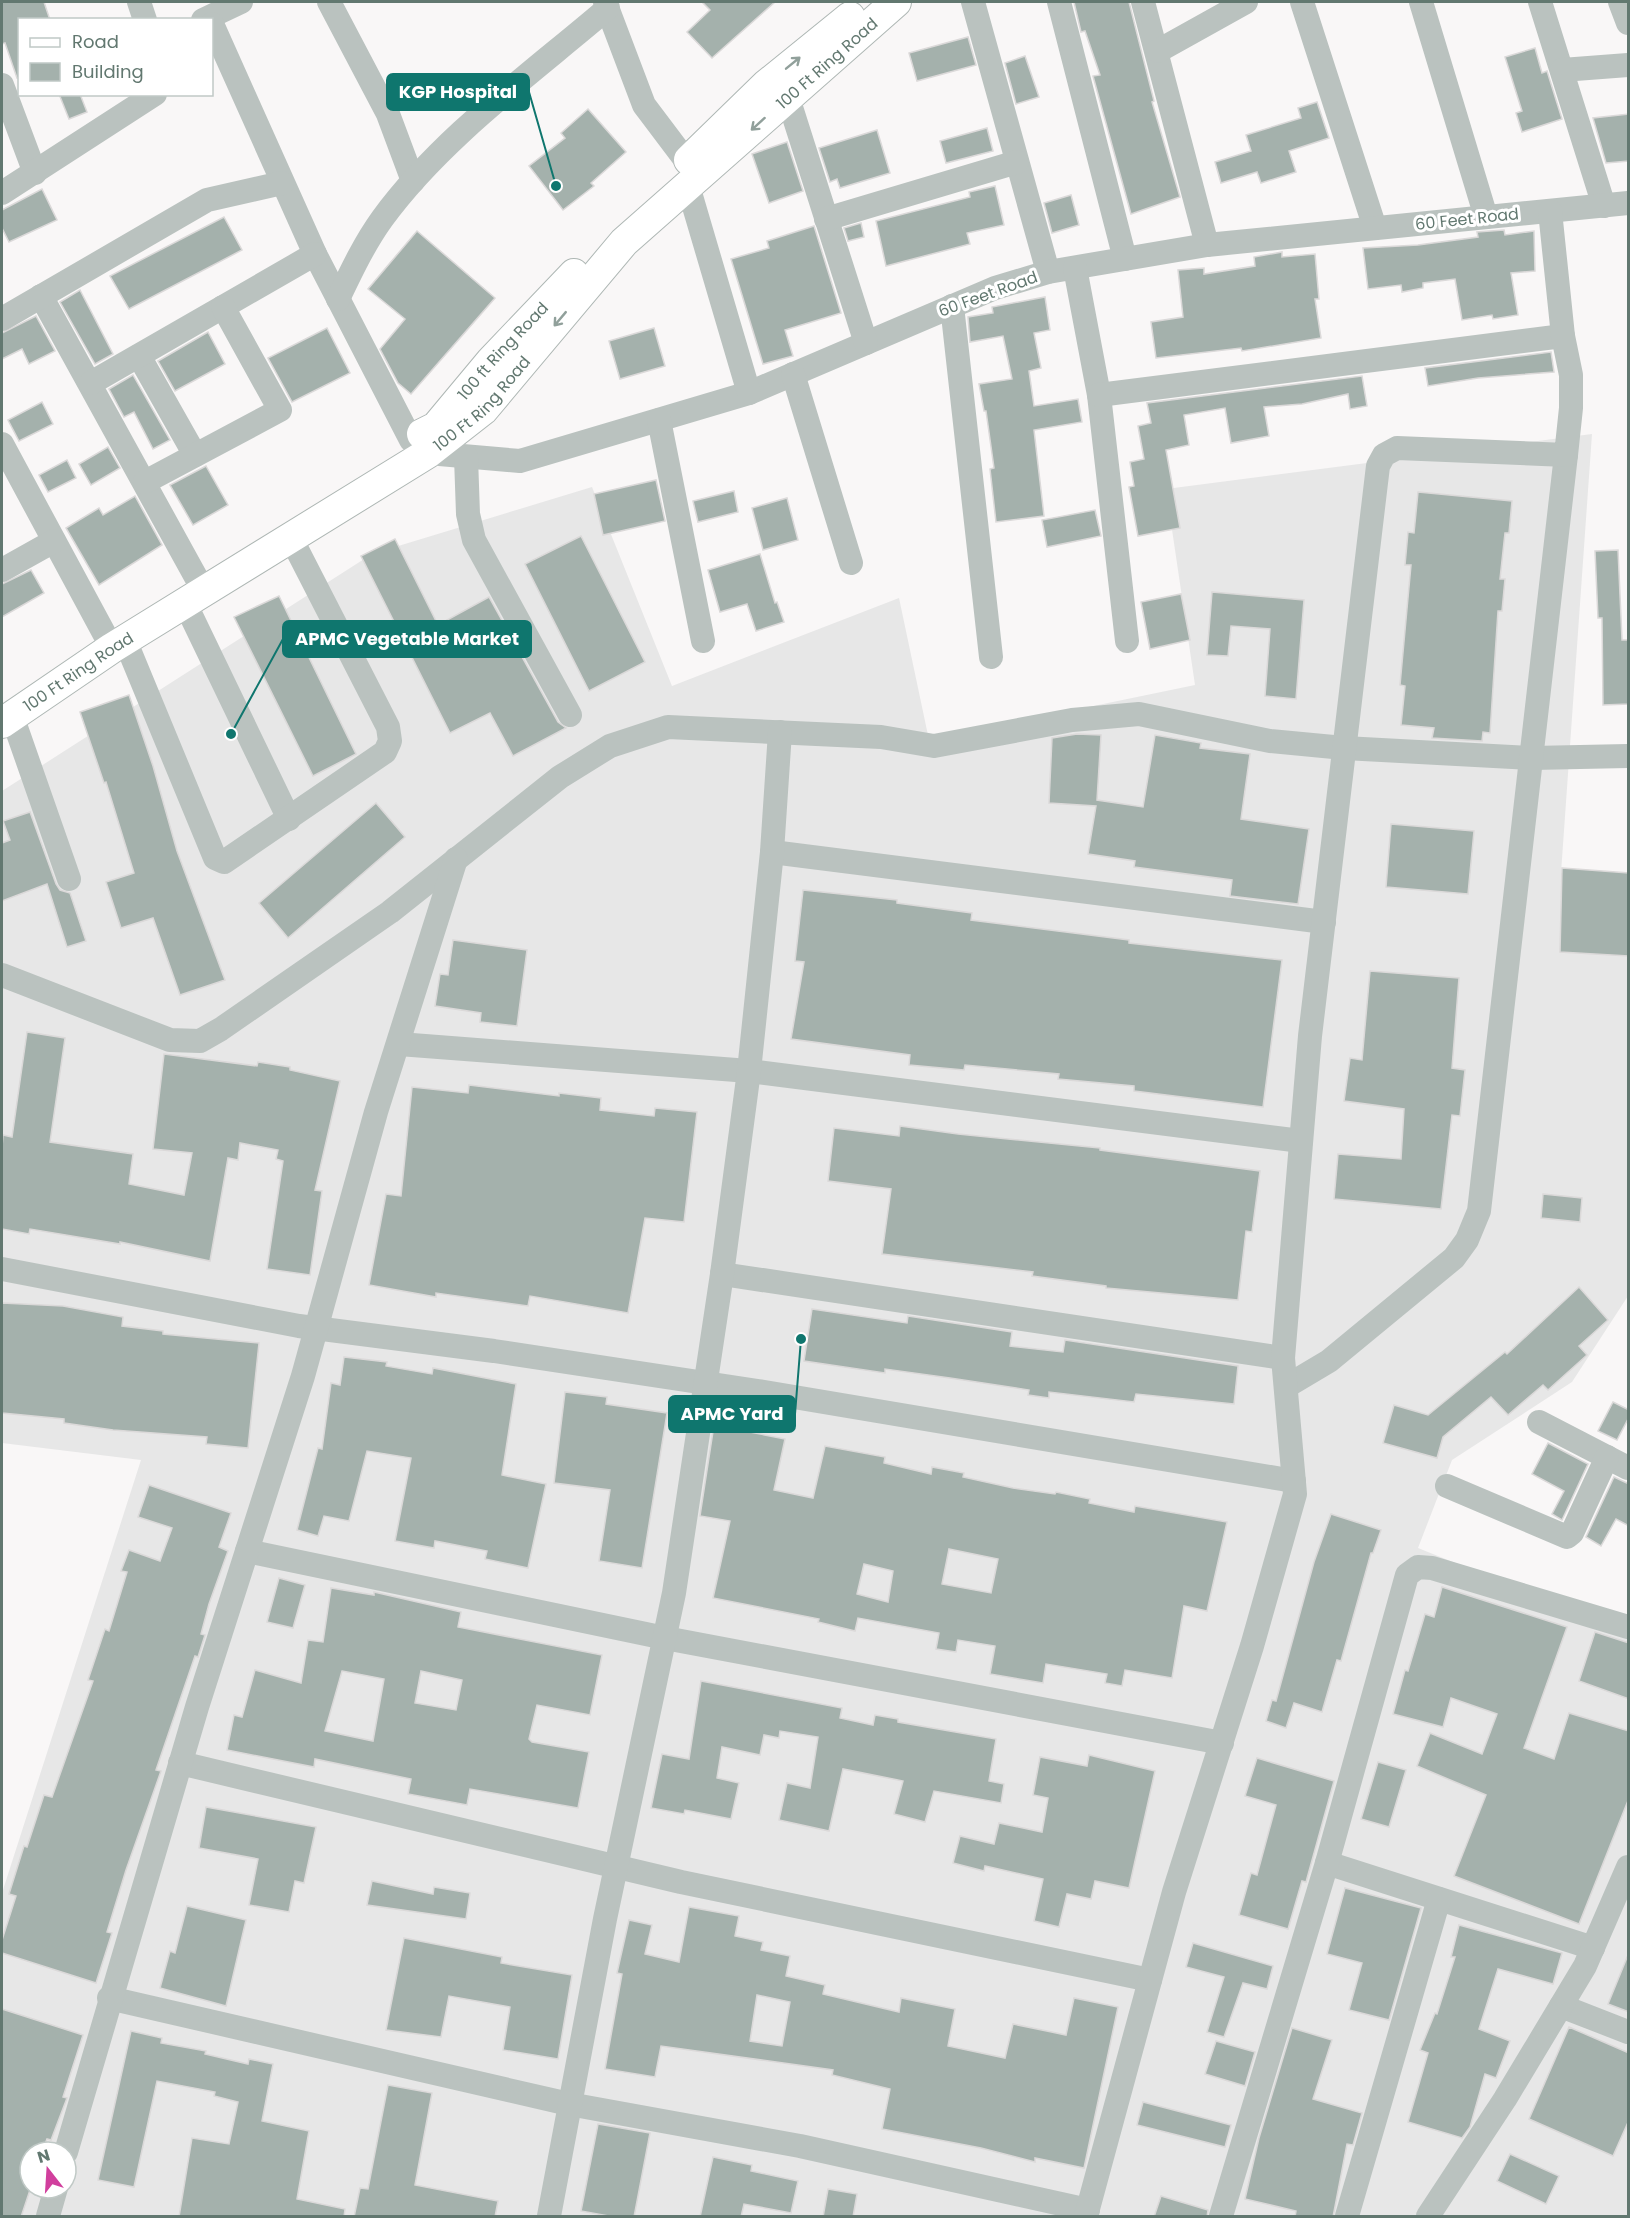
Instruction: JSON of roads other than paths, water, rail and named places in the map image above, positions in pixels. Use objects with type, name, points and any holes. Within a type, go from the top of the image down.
[{"type":"main road","name":"100 ft Ring Road","points":[[5,713],[374,471],[420,446],[491,361],[605,240],[687,174],[766,85],[869,2]]},
{"type":"main road","name":"100 Ft Ring Road","points":[[687,174],[788,98],[897,2]]},
{"type":"main road","name":"100 Ft Ring Road","points":[[191,591],[291,538],[420,446]]},
{"type":"street","points":[[139,2],[144,18]]},
{"type":"street","points":[[212,18],[241,2]]},
{"type":"street","points":[[329,2],[388,114],[413,181]]},
{"type":"street","points":[[973,2],[1048,272]]},
{"type":"street","points":[[1059,2],[1125,259]]},
{"type":"street","points":[[1143,2],[1158,51],[1207,245]]},
{"type":"street","points":[[1158,51],[1246,2]]},
{"type":"street","points":[[1302,2],[1375,228]]},
{"type":"street","points":[[1421,2],[1485,217]]},
{"type":"street","points":[[1540,2],[1604,206]]},
{"type":"street","points":[[1620,2],[1629,23]]},
{"type":"street","points":[[338,299],[357,259],[382,220],[413,181],[477,119],[607,5],[644,105],[687,174],[749,393]]},
{"type":"street","points":[[213,31],[315,254],[420,446]]},
{"type":"street","points":[[1562,70],[1629,65]]},
{"type":"street","points":[[2,85],[35,173]]},
{"type":"street","points":[[2,193],[152,96]]},
{"type":"street","points":[[788,98],[866,343]]},
{"type":"street","points":[[826,219],[1017,162]]},
{"type":"street","points":[[2,319],[207,200],[282,183]]},
{"type":"street","name":"60 Feet Road","points":[[420,446],[466,457],[520,461],[749,393],[995,288],[1048,272],[1207,245],[1629,203]]},
{"type":"street","points":[[1287,1386],[1329,1360],[1454,1258],[1467,1240],[1479,1211],[1571,408],[1571,375],[1563,336],[1550,211]]},
{"type":"street","points":[[91,383],[315,254]]},
{"type":"street","points":[[1075,268],[1099,395],[1127,641]]},
{"type":"street","points":[[40,296],[145,482],[289,819]]},
{"type":"street","points":[[952,306],[991,657]]},
{"type":"street","points":[[145,482],[280,410],[223,307]]},
{"type":"street","points":[[1099,395],[1563,336]]},
{"type":"street","points":[[139,356],[195,456]]},
{"type":"street","points":[[793,374],[851,563]]},
{"type":"street","points":[[659,420],[703,641]]},
{"type":"street","points":[[2,444],[54,541],[114,641],[215,858],[224,862],[385,752],[390,741],[388,727],[291,538]]},
{"type":"street","points":[[109,1998],[569,2104],[800,2146],[1087,2213],[1150,1980],[1252,1646],[1295,1494],[1283,1358],[1310,1036],[1378,466],[1384,455],[1397,448],[1566,455]]},
{"type":"street","points":[[466,457],[468,514],[474,540],[570,715]]},
{"type":"street","points":[[2,570],[54,541]]},
{"type":"street","points":[[5,713],[69,879]]},
{"type":"street","points":[[2,975],[170,1040],[200,1041],[221,1029],[390,912],[560,777],[610,746],[668,727],[881,737],[934,746],[1072,720],[1139,714],[1270,741],[1344,748],[1532,758],[1629,756]]},
{"type":"street","points":[[549,2217],[616,1867],[674,1593],[722,1274],[749,1071],[772,852],[780,732]]},
{"type":"street","points":[[772,852],[1324,922]]},
{"type":"street","points":[[69,2140],[109,1998],[180,1764],[316,1328],[376,1112],[456,859]]},
{"type":"street","points":[[399,1044],[749,1071],[1301,1141]]},
{"type":"street","points":[[2,1269],[316,1328],[494,1351],[704,1383],[1294,1481]]},
{"type":"street","points":[[722,1274],[1283,1358]]},
{"type":"street","points":[[1539,1422],[1629,1468]]},
{"type":"street","points":[[1446,1485],[1567,1537],[1572,1533],[1607,1457]]},
{"type":"street","points":[[247,1551],[665,1638],[1221,1743]]},
{"type":"street","points":[[1221,2217],[1327,1863],[1407,1575],[1418,1567],[1432,1568],[1628,1627]]},
{"type":"street","points":[[180,1764],[616,1867],[1150,1980]]},
{"type":"street","points":[[1327,1863],[1593,1948]]},
{"type":"street","points":[[1428,2217],[1505,2099],[1561,2006],[1593,1948],[1629,1867]]},
{"type":"street","points":[[1347,2217],[1439,1899]]},
{"type":"street","points":[[1561,2006],[1629,2032]]},
{"type":"street","points":[[48,2217],[53,2200]]},
{"type":"place","name":"KGP Hospital","points":[[556,186]]},
{"type":"place","name":"APMC Vegetable Market","points":[[231,734]]},
{"type":"place","name":"APMC Yard","points":[[801,1339]]}]
